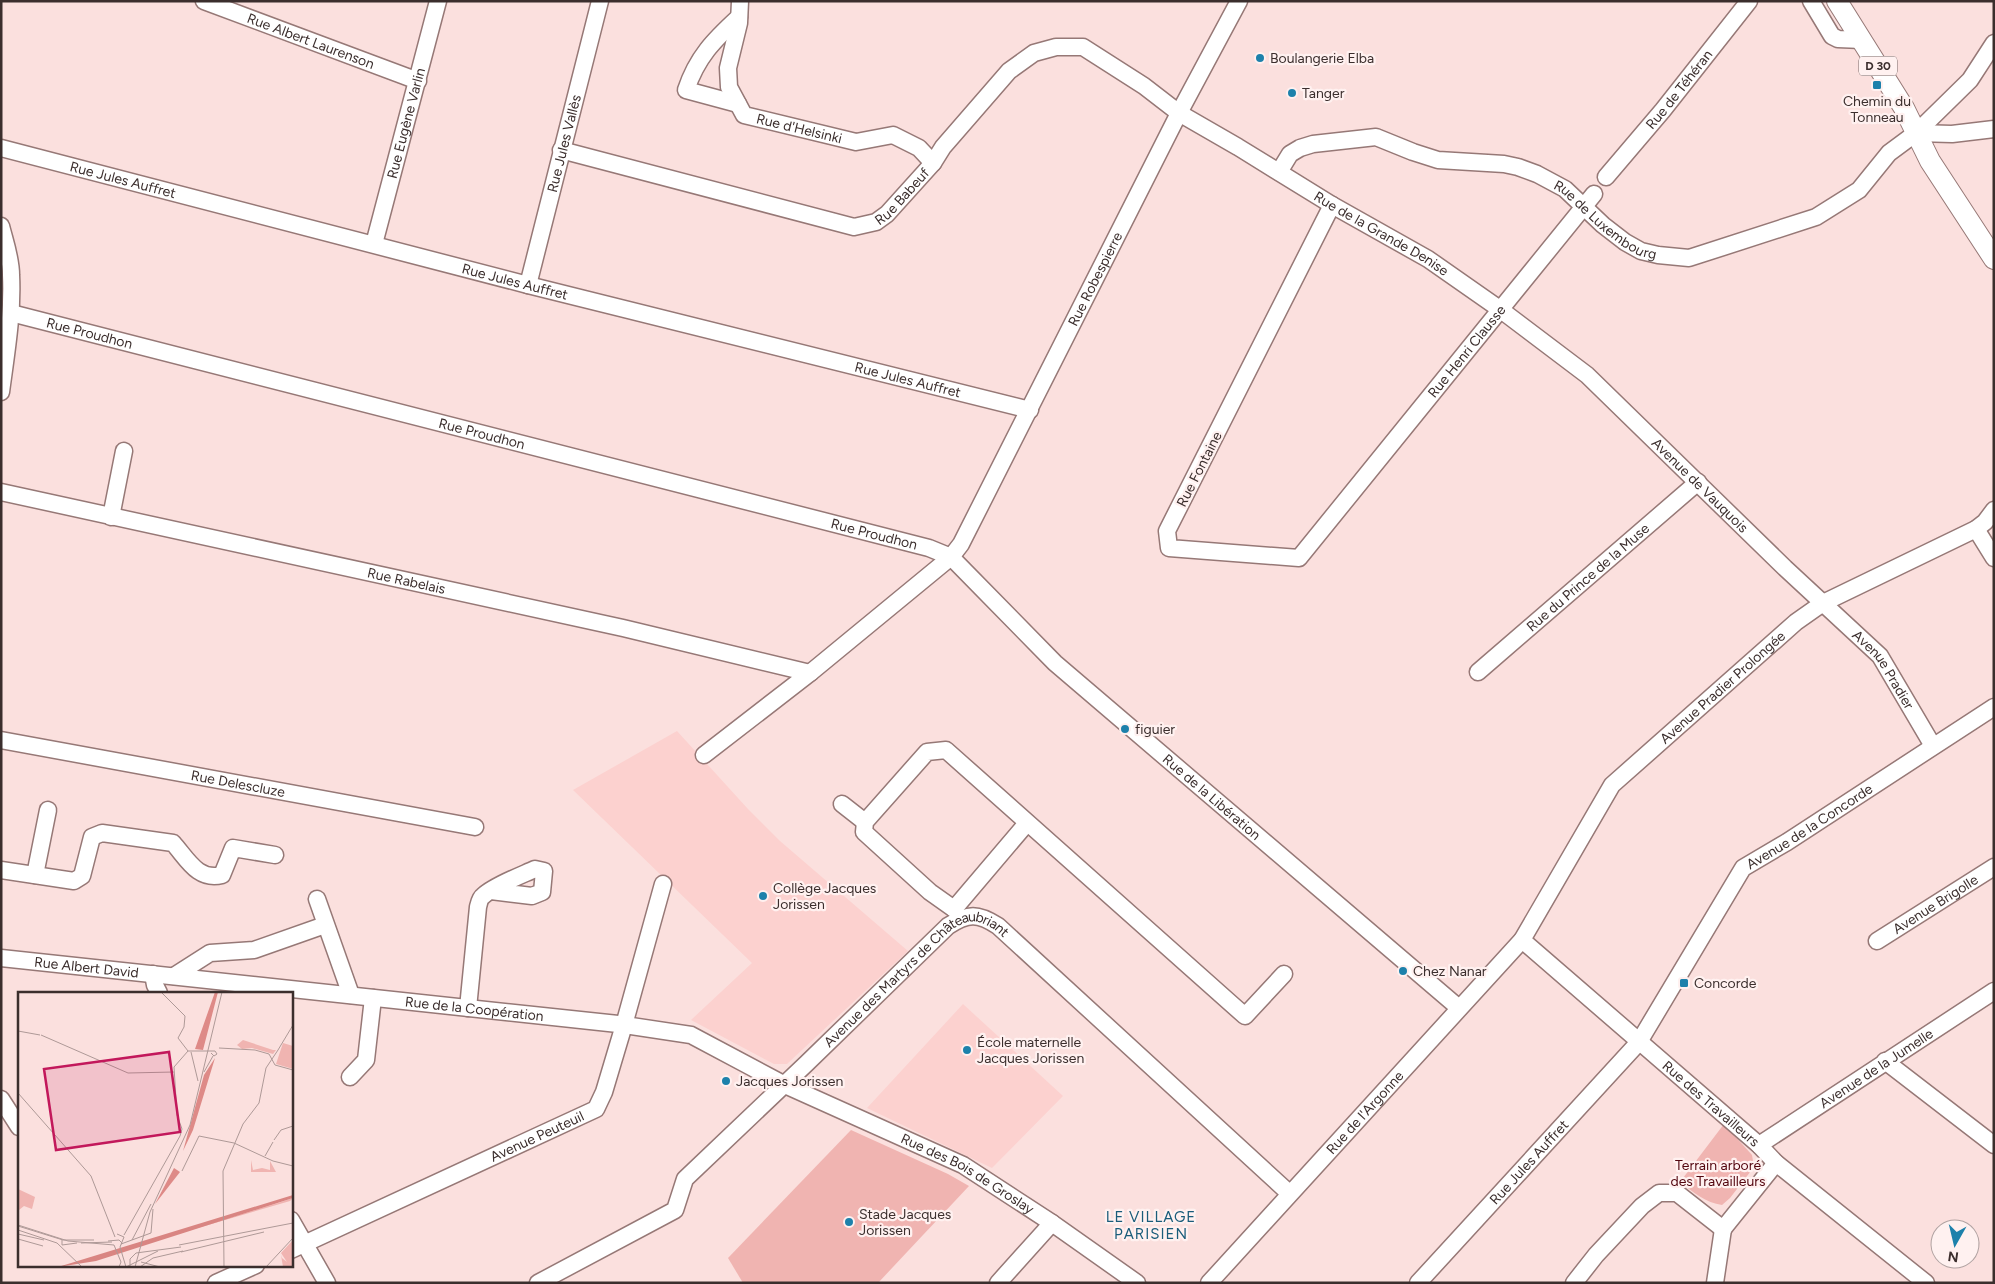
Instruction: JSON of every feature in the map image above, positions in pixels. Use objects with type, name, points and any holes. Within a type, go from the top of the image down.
[{"type":"main road","name":"D 30","points":[[1837,1],[1904,108],[1930,161],[1994,259]]},
{"type":"street","name":"Rue Albert Laurenson","points":[[204,1],[418,82]]},
{"type":"street","name":"Rue Eugène Varlin","points":[[374,244],[438,1]]},
{"type":"street","name":"Rue Jules Vallès","points":[[528,285],[600,1]]},
{"type":"street","name":"Rue Robespierre","points":[[704,755],[810,673],[951,557],[961,544],[1179,113],[1239,1]]},
{"type":"street","name":"Rue de Téhéran","points":[[1606,177],[1663,110],[1749,1]]},
{"type":"street","points":[[1811,1],[1832,36],[1838,39],[1862,40]]},
{"type":"street","points":[[738,104],[729,87],[728,68],[740,9]]},
{"type":"street","points":[[738,104],[686,90],[692,73],[713,40],[740,9]]},
{"type":"street","name":"Rue de Luxembourg","points":[[1279,172],[1290,154],[1300,148],[1314,144],[1376,137],[1438,160],[1504,164],[1518,167],[1590,200],[1603,224],[1625,242],[1641,251],[1658,255],[1689,258],[1816,217],[1859,190],[1889,153],[1918,137],[1970,80],[1994,43]]},
{"type":"street","name":"Rue Babeuf","points":[[561,150],[854,227],[876,222],[887,214],[1009,71],[1034,53],[1056,47],[1083,47],[1144,86],[1179,113]]},
{"type":"street","name":"Rue d'Helsinki","points":[[738,104],[744,115],[856,142],[893,135],[919,148],[932,163]]},
{"type":"street","name":"Rue de la Grande Denise","points":[[1179,113],[1332,205],[1428,259],[1501,310],[1575,367]]},
{"type":"street","points":[[1918,137],[1994,129]]},
{"type":"street","name":"Rue Jules Auffret","points":[[1,148],[528,285],[1030,410]]},
{"type":"street","name":"Rue Henri Clausse","points":[[1349,497],[1590,200]]},
{"type":"street","name":"Rue Fontaine","points":[[1332,205],[1167,532],[1169,548],[1299,558],[1349,497]]},
{"type":"street","points":[[1,226],[11,275],[11,313],[1,392]]},
{"type":"street","name":"Rue Proudhon","points":[[11,313],[929,548],[951,557]]},
{"type":"street","name":"Avenue de Vauquois","points":[[1575,367],[1609,395],[1823,603]]},
{"type":"street","points":[[111,517],[124,451]]},
{"type":"street","name":"Rue du Prince de la Muse","points":[[1478,672],[1698,482]]},
{"type":"street","name":"Rue Rabelais","points":[[1,492],[623,628],[810,673]]},
{"type":"street","name":"Avenue Pradier Prolongée","points":[[1522,940],[1612,785],[1796,622],[1823,603],[1976,529],[1985,522],[1994,510]]},
{"type":"street","points":[[1976,529],[1994,558]]},
{"type":"street","name":"Rue de la Libération","points":[[951,557],[1055,663],[1459,1008]]},
{"type":"street","name":"Avenue Pradier","points":[[1823,603],[1880,656],[1934,746]]},
{"type":"street","name":"Avenue de la Concorde","points":[[1640,1042],[1743,868],[1787,842],[1994,707]]},
{"type":"street","name":"Rue Delescluze","points":[[1,740],[475,827]]},
{"type":"street","points":[[1027,824],[960,915],[930,892],[864,832],[865,822],[927,752],[946,750],[1245,1016],[1284,974]]},
{"type":"street","points":[[842,804],[865,822]]},
{"type":"street","points":[[35,874],[48,810]]},
{"type":"street","points":[[1,870],[74,881],[82,876],[92,837],[102,833],[173,843],[200,874],[212,878],[222,876],[233,848],[275,854]]},
{"type":"street","name":"Avenue Brigolle","points":[[1877,941],[1994,867]]},
{"type":"street","name":"Avenue Peuteuil","points":[[298,1247],[596,1109],[604,1092],[624,1025],[663,884]]},
{"type":"street","points":[[468,1008],[478,907],[483,896],[491,891]]},
{"type":"street","points":[[317,899],[351,995]]},
{"type":"street","name":"Avenue des Martyrs de Châteaubriant","points":[[538,1283],[675,1210],[685,1179],[960,915],[985,917],[998,926],[1289,1194]]},
{"type":"street","points":[[174,976],[210,953],[254,950],[325,925]]},
{"type":"street","name":"Rue de l'Argonne","points":[[1209,1283],[1522,940]]},
{"type":"street","name":"Rue des Travailleurs","points":[[1522,940],[1759,1145],[1776,1163],[1926,1283]]},
{"type":"street","name":"Rue Albert David","points":[[1,958],[152,974],[158,992]]},
{"type":"street","name":"Rue de la Coopération","points":[[152,974],[624,1025],[691,1034],[785,1085]]},
{"type":"street","name":"Avenue de la Jumelle","points":[[1759,1145],[1994,991]]},
{"type":"street","points":[[350,1077],[366,1060],[373,998]]},
{"type":"street","name":"Rue Jules Auffret","points":[[1418,1283],[1640,1042]]},
{"type":"street","points":[[1885,1062],[1994,1145]]},
{"type":"street","name":"Rue des Bois de Groslay","points":[[785,1085],[963,1165],[1052,1223],[1137,1283]]},
{"type":"street","points":[[1,1099],[18,1125]]},
{"type":"street","points":[[1715,1283],[1723,1228],[1776,1163]]},
{"type":"street","points":[[1574,1283],[1596,1255],[1642,1206],[1659,1193],[1678,1193],[1723,1228]]},
{"type":"street","points":[[998,1283],[1052,1223]]},
{"type":"street","points":[[292,1224],[298,1247],[327,1283]]},
{"type":"street","points":[[216,1283],[254,1266]]},
{"type":"shaded area","name":"Collège Jacques Jorissen","points":[[677,731],[780,841],[908,951],[787,1064],[774,1064],[691,1020],[752,963],[573,790]]},
{"type":"shaded area","name":"École maternelle Jacques Jorissen","points":[[963,1004],[1063,1096],[992,1168],[867,1108]]},
{"type":"green space","name":"Terrain arboré des Travailleurs","points":[[1724,1124],[1752,1155],[1754,1167],[1730,1198],[1722,1205],[1705,1199],[1680,1182]]},
{"type":"green space","name":"Stade Jacques Jorissen","points":[[851,1130],[948,1174],[969,1186],[878,1283],[743,1283],[728,1258]]},
{"type":"place","name":"Boulangerie Elba","points":[[1260,58]]},
{"type":"place","name":"Chemin du Tonneau","points":[[1877,85]]},
{"type":"place","name":"Tanger","points":[[1292,93]]},
{"type":"place","name":"figuier","points":[[1125,729]]},
{"type":"place","name":"Collège Jacques Jorissen","points":[[763,896]]},
{"type":"place","name":"Chez Nanar","points":[[1403,971]]},
{"type":"place","name":"Concorde","points":[[1684,983]]},
{"type":"place","name":"École maternelle Jacques Jorissen","points":[[967,1050]]},
{"type":"place","name":"Jacques Jorissen","points":[[726,1081]]},
{"type":"place","name":"Stade Jacques Jorissen","points":[[849,1222]]},
{"type":"district","name":"LE VILLAGE PARISIEN","points":[[1151,1226]]}]
